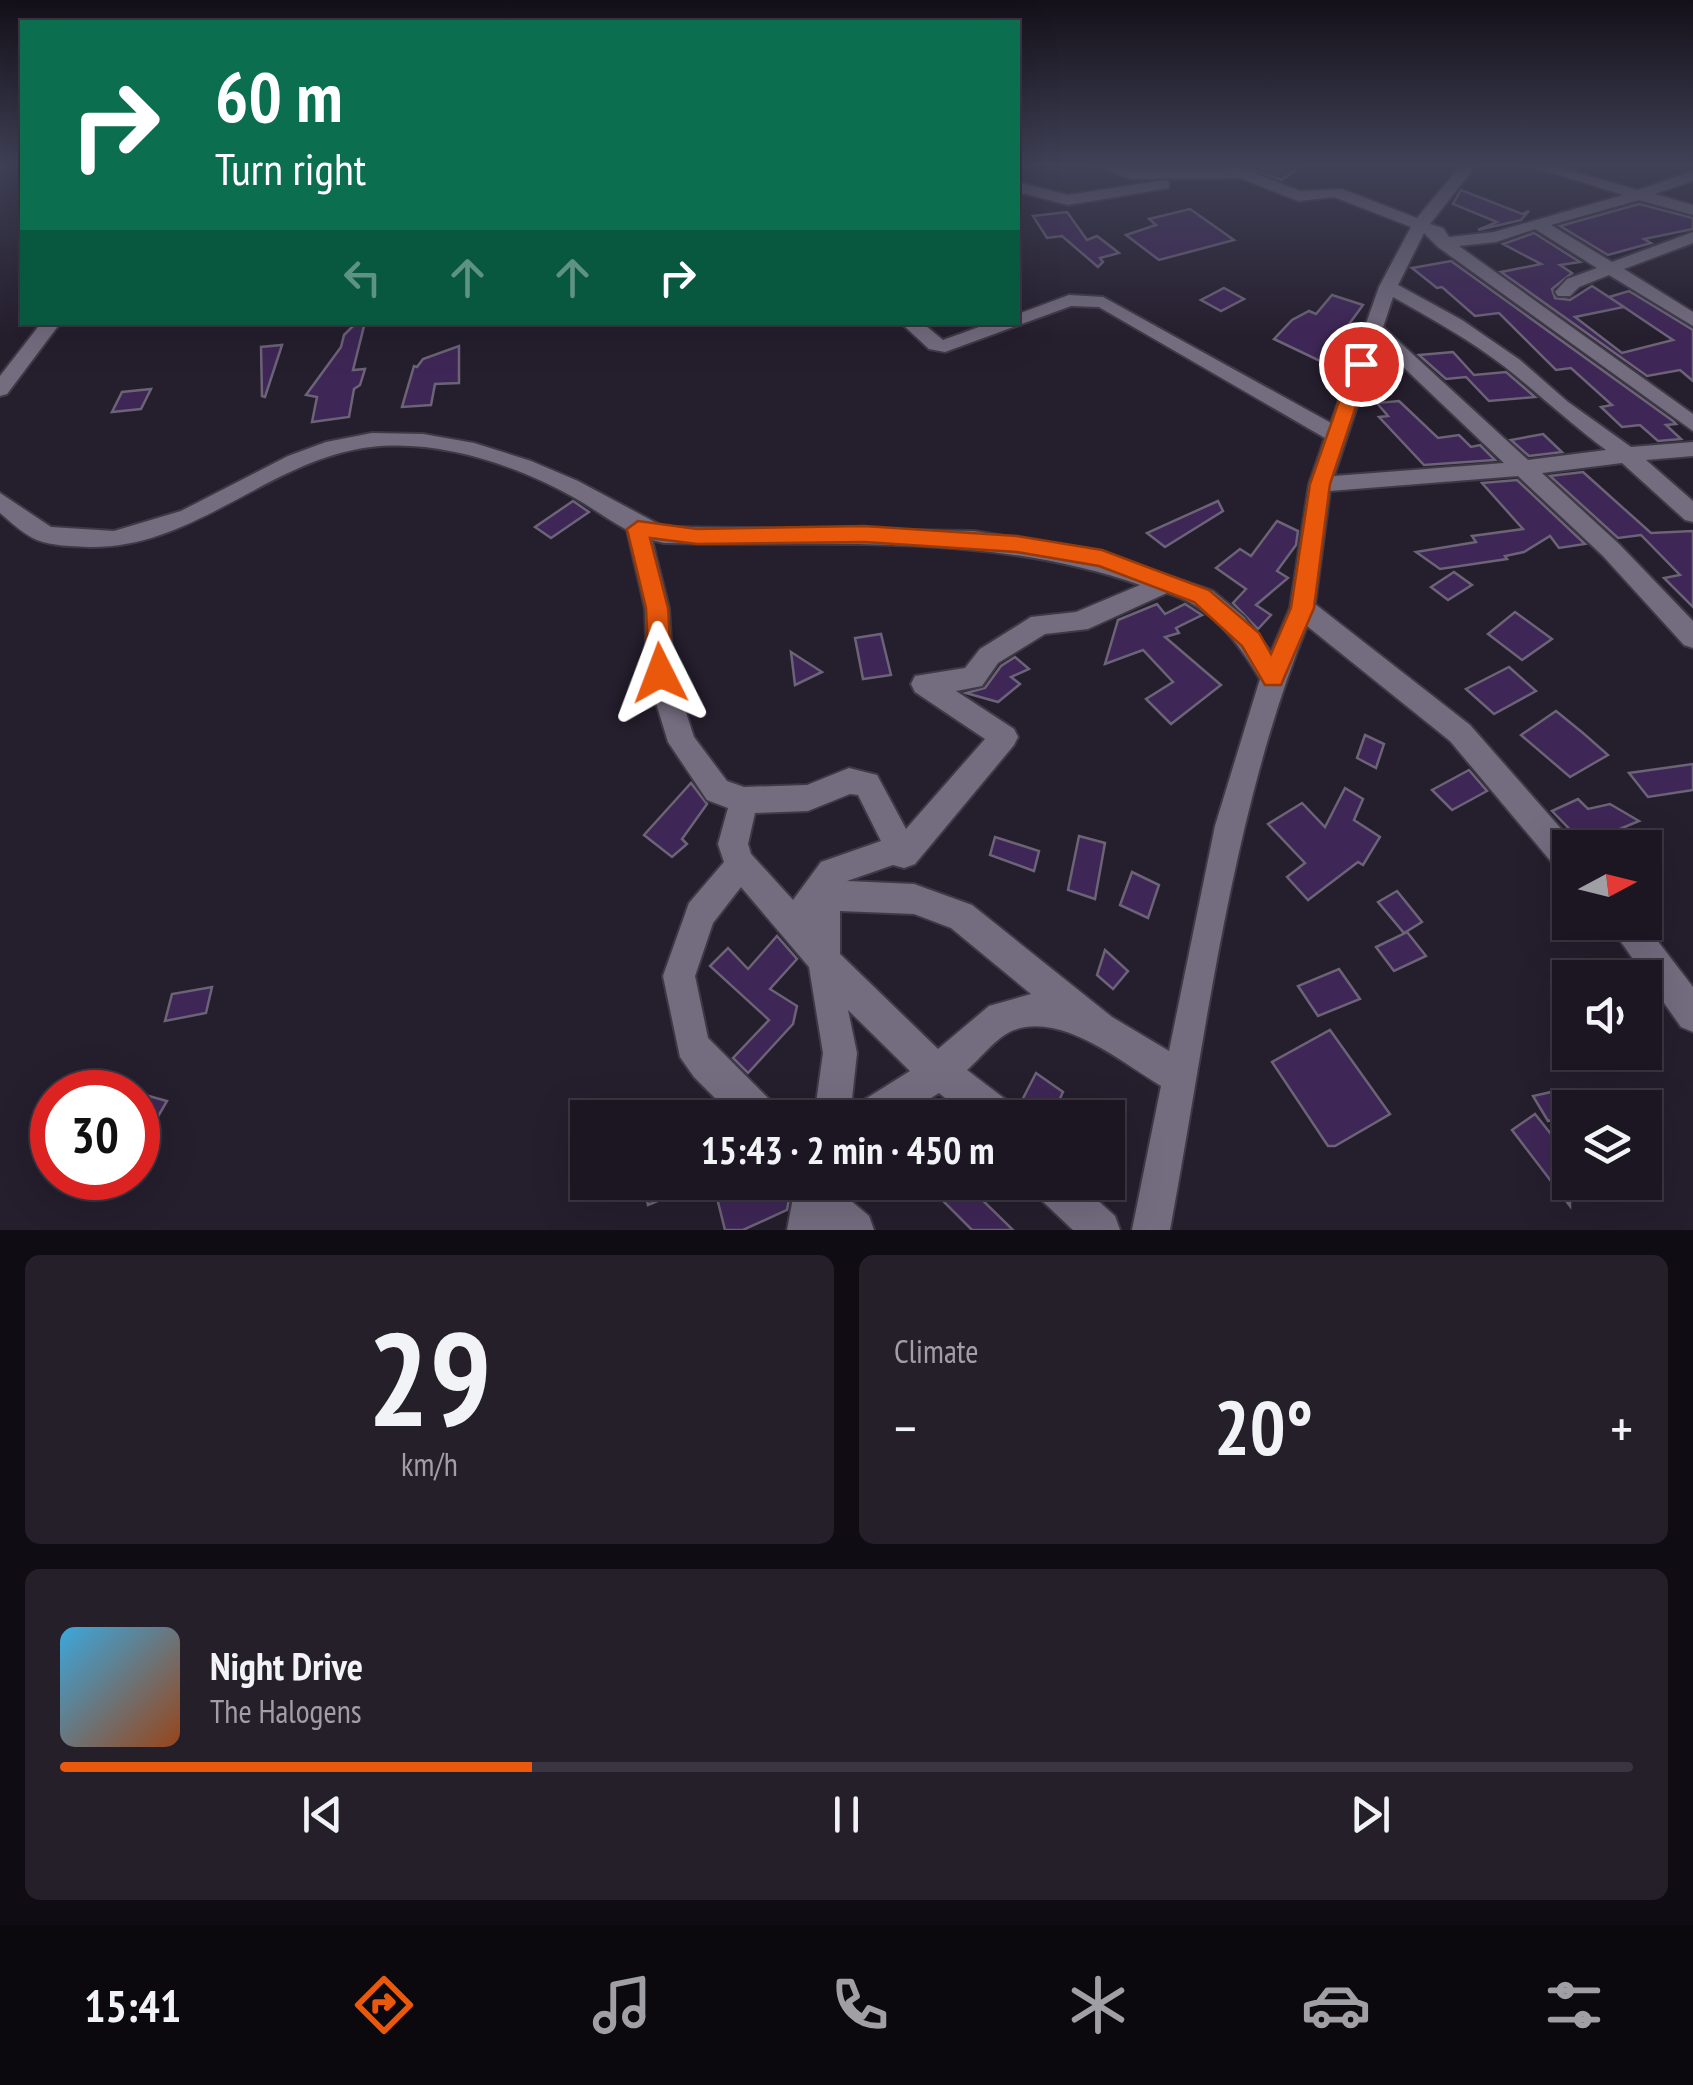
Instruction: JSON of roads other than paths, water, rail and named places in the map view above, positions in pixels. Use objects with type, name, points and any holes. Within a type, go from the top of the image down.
[{"type":"street","points":[[1407,221],[1437,232],[1444,243],[1693,424]]},
{"type":"street","points":[[1151,1230],[1230,826],[1273,678],[1302,608],[1320,484],[1388,287],[1424,221]]},
{"type":"street","points":[[1444,243],[1496,237],[1543,221]]},
{"type":"street","points":[[1537,223],[1693,320]]},
{"type":"street","points":[[1564,292],[1573,283],[1693,237]]},
{"type":"street","points":[[1388,287],[1455,324],[1512,364],[1561,408],[1627,455],[1693,514]]},
{"type":"street","points":[[1020,319],[1069,300],[1087,298],[1102,302],[1336,435]]},
{"type":"street","points":[[0,390],[50,325]]},
{"type":"street","points":[[913,325],[936,344],[945,346],[1004,325]]},
{"type":"street","points":[[1373,328],[1610,550],[1693,638]]},
{"type":"street","points":[[0,501],[44,534],[118,539],[146,534],[198,513],[300,461],[347,444],[439,442],[574,488],[638,529],[697,537],[864,534],[1017,544],[1102,558],[1202,596],[1250,640],[1273,678]]},
{"type":"street","points":[[1320,484],[1693,450]]},
{"type":"street","points":[[638,529],[657,608],[660,673],[682,742],[717,790],[744,800],[808,798],[849,782],[868,784],[904,854]]},
{"type":"street","points":[[904,854],[1004,737],[924,684],[974,678],[989,656],[1040,624],[1080,622],[1165,584]]},
{"type":"street","points":[[1302,608],[1460,733],[1552,840]]},
{"type":"street","points":[[744,800],[733,844],[740,864],[910,1049],[978,1100]]},
{"type":"street","points":[[794,924],[832,872],[893,850],[904,854]]},
{"type":"street","points":[[740,864],[700,914],[679,976],[692,1045],[706,1065],[746,1100]]},
{"type":"street","points":[[834,1100],[840,1053],[828,997],[821,920],[829,896],[914,898],[961,916],[1092,1020],[1181,1078]]},
{"type":"street","points":[[1637,940],[1693,1015]]},
{"type":"street","points":[[892,1100],[940,1070],[984,1027],[1006,1014],[1046,1010],[1092,1020]]},
{"type":"street","points":[[814,1200],[845,1218],[855,1230]]},
{"type":"street","points":[[1068,1200],[1101,1230]]}]
